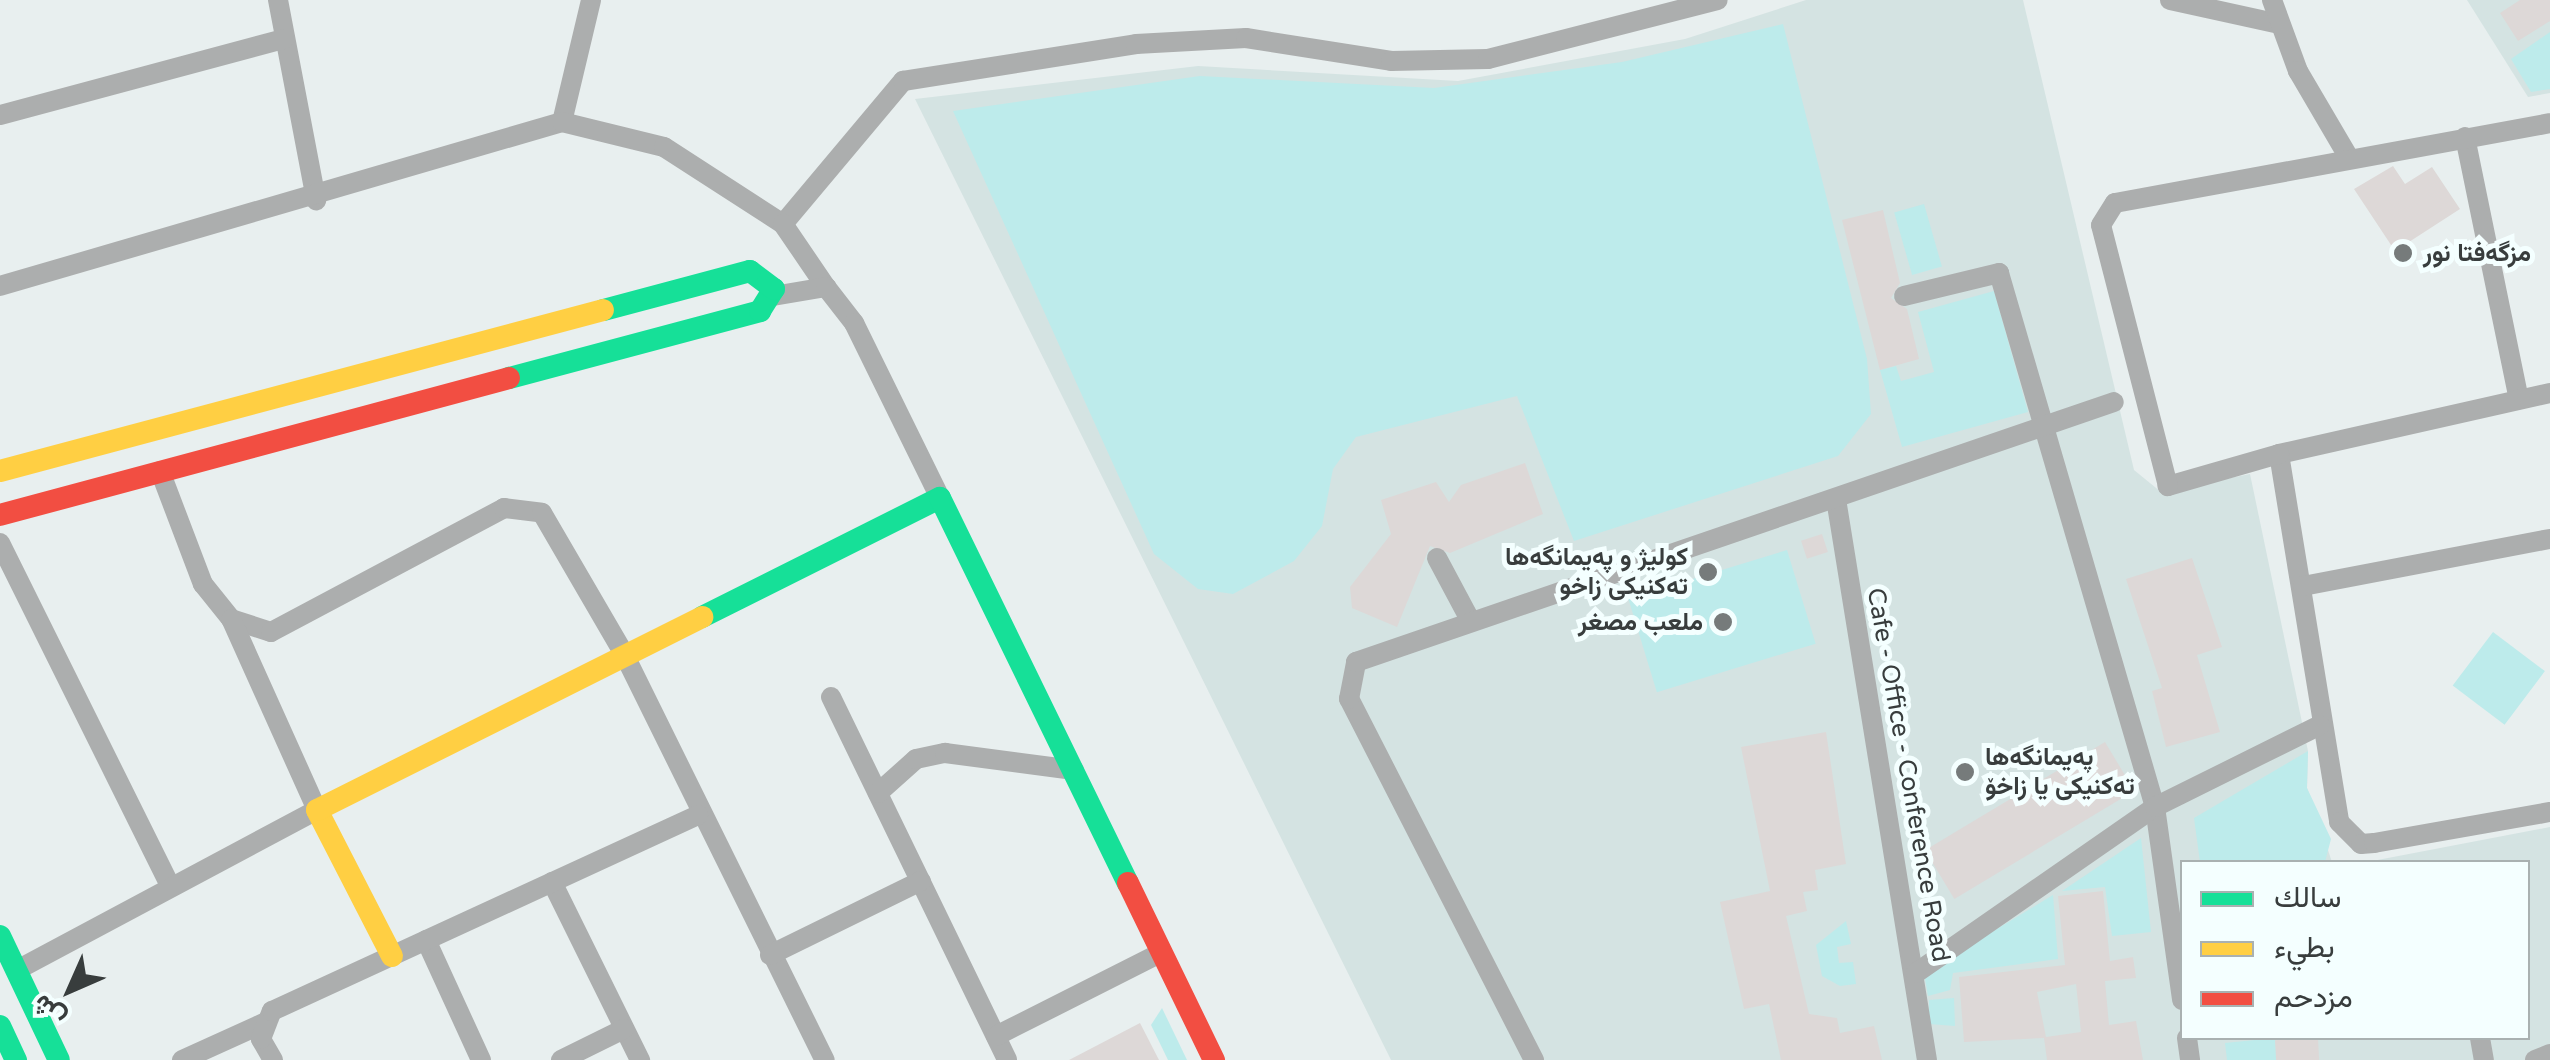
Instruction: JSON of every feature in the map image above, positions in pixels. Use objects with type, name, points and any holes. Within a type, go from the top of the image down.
[{"type":"street","points":[[278,0],[316,200]]},
{"type":"street","points":[[562,122],[591,0]]},
{"type":"street","points":[[783,224],[903,81],[1136,44],[1246,38],[1391,61],[1488,58],[1718,0]]},
{"type":"street","points":[[2170,0],[2279,24]]},
{"type":"street","points":[[2272,0],[2279,24],[2349,158]]},
{"type":"street","points":[[0,115],[284,39]]},
{"type":"street","points":[[0,286],[316,200],[562,122],[664,147],[783,224],[854,324],[1214,1060]]},
{"type":"street","points":[[2550,123],[2115,203],[2102,224],[2168,486],[2279,454],[2550,393]]},
{"type":"street","points":[[2465,137],[2519,399]]},
{"type":"street","points":[[0,471],[750,271],[768,277],[774,296]]},
{"type":"street","points":[[1904,296],[1999,274],[2155,807],[2180,986]]},
{"type":"street","points":[[0,514],[760,311],[774,296],[826,287]]},
{"type":"street","points":[[1534,1060],[1348,698],[1349,673],[1366,654],[1836,499],[2114,402]]},
{"type":"street","points":[[2279,454],[2320,725],[2339,822],[2361,844],[2550,812]]},
{"type":"street","points":[[160,471],[203,584],[231,619],[317,810],[392,956]]},
{"type":"street","points":[[16,970],[623,652],[940,498]]},
{"type":"street","name":"Cafe - Office - Conference Road","points":[[1836,499],[1916,973],[1927,1060]]},
{"type":"street","points":[[231,619],[272,632],[526,505],[557,530],[623,652],[698,816],[824,1060]]},
{"type":"street","points":[[2302,586],[2550,538]]},
{"type":"street","points":[[0,543],[171,888]]},
{"type":"street","points":[[1437,558],[1469,618]]},
{"type":"street","points":[[832,697],[1007,1060]]},
{"type":"street","points":[[1916,973],[2155,807],[2320,725]]},
{"type":"street","points":[[878,793],[916,759],[945,753],[1074,770]]},
{"type":"street","points":[[182,1060],[264,1023],[392,956],[698,816]]},
{"type":"street","points":[[770,955],[921,881]]},
{"type":"street","points":[[552,882],[640,1060]]},
{"type":"street","points":[[0,936],[60,1060]]},
{"type":"street","points":[[426,940],[481,1060]]},
{"type":"street","points":[[996,1036],[1162,952]]},
{"type":"street","points":[[264,1023],[273,1060]]},
{"type":"street","points":[[0,1026],[16,1060]]},
{"type":"street","points":[[562,1060],[624,1029]]},
{"type":"street","points":[[2536,1060],[2550,1054]]},
{"type":"shaded area","name":"كوليژ و په‌يمانگه‌ها ته‌كنيكى زاخو","points":[[1806,0],[2023,0],[2134,470],[2161,492],[2250,474],[2308,751],[2307,788],[2331,860],[2180,860],[2180,1040],[2530,1040],[2530,860],[2377,860],[2550,827],[2550,1060],[1391,1060],[915,99],[1198,66],[1458,81],[1685,39]]},
{"type":"shaded area","points":[[2467,0],[2550,0],[2550,93],[2528,97]]},
{"type":"shaded area","points":[[1783,24],[1867,359],[1871,414],[1838,456],[1574,541],[1517,396],[1356,437],[1333,469],[1322,526],[1294,561],[1233,594],[1198,589],[1154,554],[953,111],[1200,76],[1434,88],[1622,62]]},
{"type":"shaded area","points":[[2550,32],[2550,89],[2531,92],[2511,59]]},
{"type":"shaded area","points":[[1924,204],[1942,266],[1912,275],[1894,213]]},
{"type":"shaded area","points":[[1994,291],[2028,412],[1902,447],[1880,370],[1896,366],[1901,381],[1934,372],[1918,312]]},
{"type":"shaded area","name":"ملعب مصغر","points":[[1787,550],[1816,644],[1657,692],[1628,599]]},
{"type":"shaded area","points":[[2493,632],[2545,671],[2505,725],[2453,686]]},
{"type":"shaded area","points":[[2308,751],[2307,788],[2331,839],[2326,860],[2200,860],[2194,818]]},
{"type":"shaded area","points":[[2141,838],[2151,932],[2112,936],[2105,887],[2062,891]]},
{"type":"shaded area","points":[[2053,895],[2058,959],[1953,973],[1950,990],[1928,996],[1924,973]]},
{"type":"shaded area","points":[[1846,921],[1851,944],[1837,947],[1839,963],[1853,962],[1856,984],[1840,986],[1822,976],[1816,945]]},
{"type":"shaded area","points":[[1954,998],[1955,1026],[1929,1024],[1929,1000]]},
{"type":"shaded area","points":[[1162,1008],[1187,1060],[1168,1060],[1151,1025]]},
{"type":"shaded area","points":[[2275,1040],[2277,1060],[2227,1060],[2225,1043]]},
{"type":"building","points":[[2520,0],[2550,0],[2550,21],[2518,41],[2500,13]]},
{"type":"building","points":[[2393,166],[2405,184],[2432,167],[2460,209],[2395,251],[2354,189]]},
{"type":"building","points":[[1883,210],[1900,283],[1891,298],[1907,309],[1919,359],[1880,370],[1842,220]]},
{"type":"building","points":[[1525,463],[1543,514],[1450,553],[1430,546],[1397,627],[1352,608],[1350,587],[1391,534],[1381,500],[1436,482],[1449,502],[1461,485]]},
{"type":"building","points":[[1822,534],[1828,552],[1807,559],[1801,541]]},
{"type":"building","points":[[2192,558],[2222,647],[2197,655],[2220,732],[2166,747],[2152,691],[2162,688],[2126,579]]},
{"type":"building","points":[[1826,732],[1846,864],[1815,870],[1818,890],[1803,892],[1807,911],[1786,916],[1809,1014],[1837,1018],[1840,1033],[1874,1026],[1882,1060],[1781,1060],[1769,1004],[1744,1009],[1720,902],[1770,891],[1741,747]]},
{"type":"building","points":[[2105,742],[2134,791],[1954,899],[1925,850]]},
{"type":"building","points":[[2103,891],[2110,961],[2133,957],[2136,978],[2105,981],[2109,1025],[2136,1021],[2143,1060],[2047,1060],[2044,1038],[1964,1042],[1959,977],[2065,965],[2058,896]],"holes":[[[2076,984],[2081,1032],[2046,1037],[2037,992]]]},
{"type":"building","points":[[1140,1023],[1159,1060],[1069,1060]]},
{"type":"building","points":[[2275,1040],[2318,1040],[2319,1060],[2276,1060]]},
{"type":"traffic: fast","points":[[509,378],[760,311],[774,289],[750,271],[603,310]]},
{"type":"traffic: fast","points":[[702,617],[940,498],[1128,883]]},
{"type":"traffic: fast","points":[[0,936],[59,1060]]},
{"type":"traffic: fast","points":[[0,1026],[16,1060]]},
{"type":"traffic: slow","points":[[0,471],[603,310]]},
{"type":"traffic: slow","points":[[392,956],[317,810],[702,617]]},
{"type":"traffic: jam","points":[[0,515],[509,378]]},
{"type":"traffic: jam","points":[[1128,883],[1214,1060]]},
{"type":"place","name":"مزگەفتا نور","points":[[2403,253]]},
{"type":"place","name":"كوليژ و په‌يمانگه‌ها ته‌كنيكى زاخو","points":[[1708,572]]},
{"type":"place","name":"ملعب مصغر","points":[[1723,622]]},
{"type":"place","name":"پەیمانگەها تەکنیکی یا زاخۆ","points":[[1965,772]]}]
